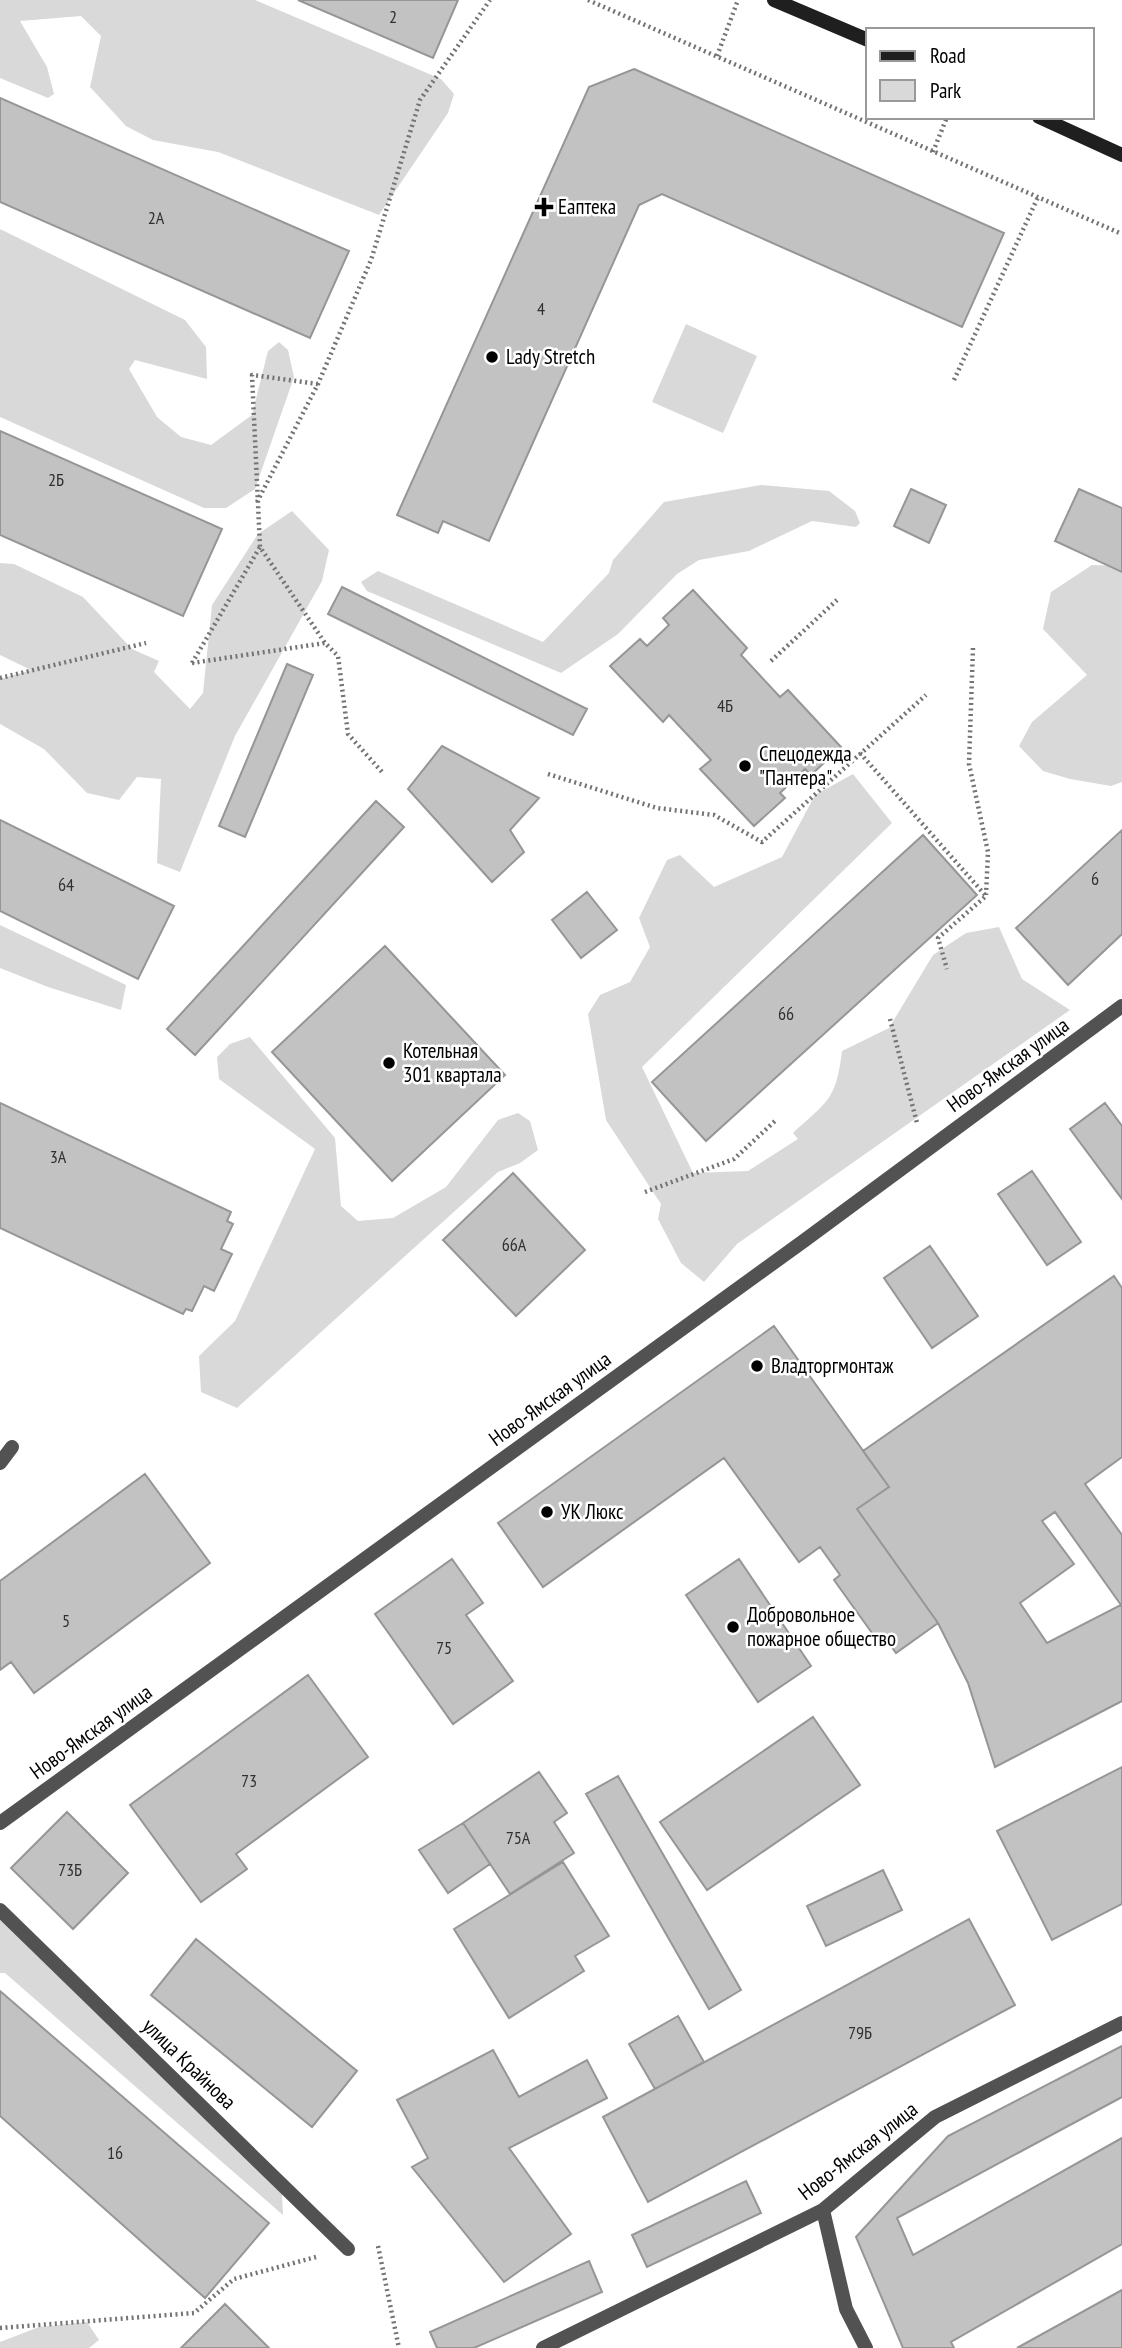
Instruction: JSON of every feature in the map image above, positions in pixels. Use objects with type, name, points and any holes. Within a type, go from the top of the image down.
[{"type":"street","points":[[774,0],[794,4],[866,39]]},
{"type":"street","points":[[1043,119],[1122,155]]},
{"type":"street","name":"Ново-Ямская улица","points":[[0,1823],[925,1153],[1122,1006]]},
{"type":"street","points":[[0,1463],[12,1447]]},
{"type":"street","name":"улица Крайнова","points":[[0,1910],[348,2249]]},
{"type":"street","name":"Ново-Ямская улица","points":[[543,2348],[823,2210],[935,2118],[1122,2023]]},
{"type":"street","points":[[823,2210],[846,2309],[866,2348]]},
{"type":"path","points":[[257,502],[318,384],[371,260],[420,100],[490,0]]},
{"type":"path","points":[[588,0],[1122,234]]},
{"type":"path","points":[[717,56],[738,0]]},
{"type":"path","points":[[933,152],[946,119]]},
{"type":"path","points":[[954,380],[1038,197]]},
{"type":"path","points":[[318,384],[252,375],[260,547],[325,643],[338,656],[348,734],[382,772]]},
{"type":"path","points":[[260,547],[191,663],[325,643]]},
{"type":"path","points":[[771,661],[837,600]]},
{"type":"path","points":[[0,678],[146,643]]},
{"type":"path","points":[[947,969],[938,938],[986,896],[988,852],[970,764],[973,648]]},
{"type":"path","points":[[548,774],[657,808],[714,815],[762,842],[926,695]]},
{"type":"path","points":[[860,753],[986,896]]},
{"type":"path","points":[[890,1019],[925,1153]]},
{"type":"path","points":[[645,1192],[734,1159],[776,1120]]},
{"type":"path","points":[[0,2328],[194,2313],[234,2279],[348,2249],[375,2232],[399,2348]]},
{"type":"green space","points":[[0,0],[255,0],[441,79],[454,94],[448,113],[379,215],[218,152],[153,140],[126,126],[90,87],[101,36],[81,16],[20,21],[47,67],[54,94],[48,98],[0,78]]},
{"type":"green space","points":[[0,229],[185,320],[206,347],[207,379],[135,360],[129,369],[157,417],[181,437],[211,445],[252,415],[268,351],[279,342],[288,350],[294,377],[255,489],[226,508],[204,508],[0,417]]},
{"type":"green space","points":[[686,324],[757,356],[723,433],[652,402]]},
{"type":"green space","points":[[761,485],[829,491],[855,511],[860,523],[856,527],[812,521],[749,551],[699,560],[677,574],[618,634],[561,673],[367,591],[361,582],[378,571],[543,642],[609,573],[613,560],[664,502]]},
{"type":"green space","points":[[292,511],[329,550],[322,581],[235,736],[180,872],[157,863],[161,779],[137,777],[119,800],[87,793],[44,749],[0,724],[0,679],[31,670],[0,655],[0,563],[14,564],[83,597],[132,649],[159,661],[154,672],[190,709],[203,693],[212,605],[258,534]]},
{"type":"green space","points":[[1092,565],[1122,566],[1122,782],[1111,786],[1043,771],[1019,746],[1032,722],[1087,675],[1043,629],[1051,592]]},
{"type":"green space","points":[[853,774],[892,823],[642,1067],[693,1173],[748,1171],[798,1139],[793,1133],[822,1106],[833,1090],[842,1051],[889,1028],[933,955],[966,933],[999,927],[1022,979],[1070,1010],[737,1244],[704,1282],[681,1263],[658,1219],[661,1204],[606,1120],[588,1014],[600,995],[630,982],[650,947],[639,918],[667,860],[680,855],[714,887],[782,857],[815,795]]},
{"type":"green space","points":[[0,925],[126,985],[121,1010],[48,987],[0,968]]},
{"type":"green space","points":[[250,1037],[335,1138],[341,1206],[358,1221],[393,1218],[446,1187],[498,1120],[518,1113],[530,1121],[538,1150],[520,1163],[498,1172],[237,1408],[201,1392],[199,1356],[235,1321],[315,1149],[219,1079],[217,1057],[230,1044]]},
{"type":"green space","points":[[0,1912],[282,2194],[283,2215],[5,1973],[0,1973]]},
{"type":"green space","points":[[87,2322],[99,2340],[89,2348],[0,2348],[0,2342],[39,2327]]},
{"type":"building","points":[[298,0],[458,0],[433,58]]},
{"type":"building","points":[[634,69],[1004,233],[962,327],[662,194],[639,205],[489,541],[443,521],[438,533],[397,515],[589,87]]},
{"type":"building","points":[[0,98],[349,251],[310,338],[0,202]]},
{"type":"building","points":[[0,431],[222,529],[183,616],[0,535]]},
{"type":"building","points":[[911,489],[946,505],[929,543],[894,526]]},
{"type":"building","points":[[1079,489],[1122,508],[1122,572],[1055,541]]},
{"type":"building","points":[[342,587],[587,709],[573,735],[328,614]]},
{"type":"building","points":[[693,590],[747,648],[741,655],[780,697],[788,690],[841,747],[811,775],[805,769],[780,793],[785,798],[754,826],[700,769],[711,760],[669,715],[663,722],[610,666],[640,639],[647,646],[669,625],[663,618]]},
{"type":"building","points":[[287,664],[313,675],[245,837],[219,826]]},
{"type":"building","points":[[442,746],[539,798],[510,830],[524,852],[492,882],[408,789]]},
{"type":"building","points":[[376,801],[404,827],[195,1055],[167,1029]]},
{"type":"building","points":[[0,820],[174,906],[138,979],[0,911]]},
{"type":"building","points":[[1122,830],[1122,934],[1068,985],[1016,928]]},
{"type":"building","points":[[923,835],[977,895],[706,1141],[652,1082]]},
{"type":"building","points":[[587,892],[617,930],[581,958],[552,920]]},
{"type":"building","name":"Котельная 301 квартала","points":[[385,946],[505,1075],[392,1181],[272,1052]]},
{"type":"building","points":[[0,1103],[231,1212],[227,1221],[233,1224],[221,1249],[232,1254],[214,1291],[204,1286],[192,1311],[186,1309],[183,1314],[0,1228]]},
{"type":"building","points":[[1105,1103],[1122,1126],[1122,1199],[1070,1129]]},
{"type":"building","points":[[1032,1171],[1081,1242],[1047,1265],[998,1194]]},
{"type":"building","points":[[513,1173],[585,1250],[516,1316],[443,1240]]},
{"type":"building","points":[[930,1246],[978,1316],[932,1348],[884,1278]]},
{"type":"building","points":[[1114,1276],[1122,1288],[1122,1457],[1085,1484],[1122,1535],[1122,1701],[995,1767],[968,1683],[938,1623],[857,1509],[889,1487],[863,1451]],"holes":[[[1055,1512],[1121,1605],[1047,1643],[1020,1603],[1074,1564],[1042,1521]]]},
{"type":"building","points":[[774,1326],[889,1487],[857,1509],[938,1623],[896,1653],[884,1636],[877,1640],[834,1580],[840,1575],[820,1547],[799,1562],[724,1458],[543,1587],[498,1523]]},
{"type":"building","points":[[145,1474],[210,1563],[34,1693],[11,1662],[0,1670],[0,1581]]},
{"type":"building","points":[[452,1559],[483,1603],[466,1615],[513,1681],[453,1724],[375,1614]]},
{"type":"building","points":[[739,1559],[811,1666],[758,1702],[686,1595]]},
{"type":"building","points":[[308,1675],[368,1757],[236,1854],[247,1869],[201,1902],[130,1805]]},
{"type":"building","points":[[813,1717],[860,1785],[707,1890],[660,1822]]},
{"type":"building","points":[[1122,1767],[1122,1904],[1052,1940],[997,1831]]},
{"type":"building","points":[[539,1772],[567,1813],[554,1822],[574,1853],[510,1894],[463,1823]]},
{"type":"building","points":[[618,1776],[741,1990],[709,2009],[586,1794]]},
{"type":"building","points":[[67,1812],[128,1873],[73,1929],[11,1868]]},
{"type":"building","points":[[463,1823],[490,1864],[448,1893],[419,1850]]},
{"type":"building","points":[[563,1862],[609,1936],[575,1956],[584,1971],[509,2018],[454,1929]]},
{"type":"building","points":[[883,1870],[902,1910],[826,1946],[807,1906]]},
{"type":"building","points":[[969,1919],[1015,2005],[648,2202],[603,2117]]},
{"type":"building","points":[[196,1939],[357,2071],[312,2127],[151,1995]]},
{"type":"building","points":[[0,1991],[269,2223],[205,2298],[0,2116]]},
{"type":"building","points":[[678,2016],[704,2062],[655,2089],[629,2044]]},
{"type":"building","points":[[1122,2046],[1122,2097],[897,2218],[913,2255],[1122,2138],[1122,2244],[951,2342],[954,2348],[903,2348],[856,2237],[948,2136]]},
{"type":"building","points":[[493,2050],[519,2097],[587,2060],[607,2098],[509,2148],[571,2234],[504,2282],[412,2167],[428,2158],[397,2100]]},
{"type":"building","points":[[746,2181],[761,2213],[647,2267],[632,2235]]},
{"type":"building","points":[[589,2261],[602,2292],[474,2348],[437,2348],[430,2332]]},
{"type":"building","points":[[1122,2290],[1122,2348],[1017,2348]]},
{"type":"building","points":[[225,2304],[269,2348],[181,2348]]},
{"type":"place","name":"Еаптека","points":[[544,207]]},
{"type":"place","name":"Lady Stretch","points":[[492,357]]},
{"type":"place","name":"Спецодежда \"Пантера\"","points":[[745,766]]},
{"type":"place","name":"Котельная 301 квартала","points":[[389,1063]]},
{"type":"place","name":"Владторгмонтаж","points":[[757,1366]]},
{"type":"place","name":"УК Люкс","points":[[547,1512]]},
{"type":"place","name":"Добровольное пожарное общество","points":[[733,1627]]}]
